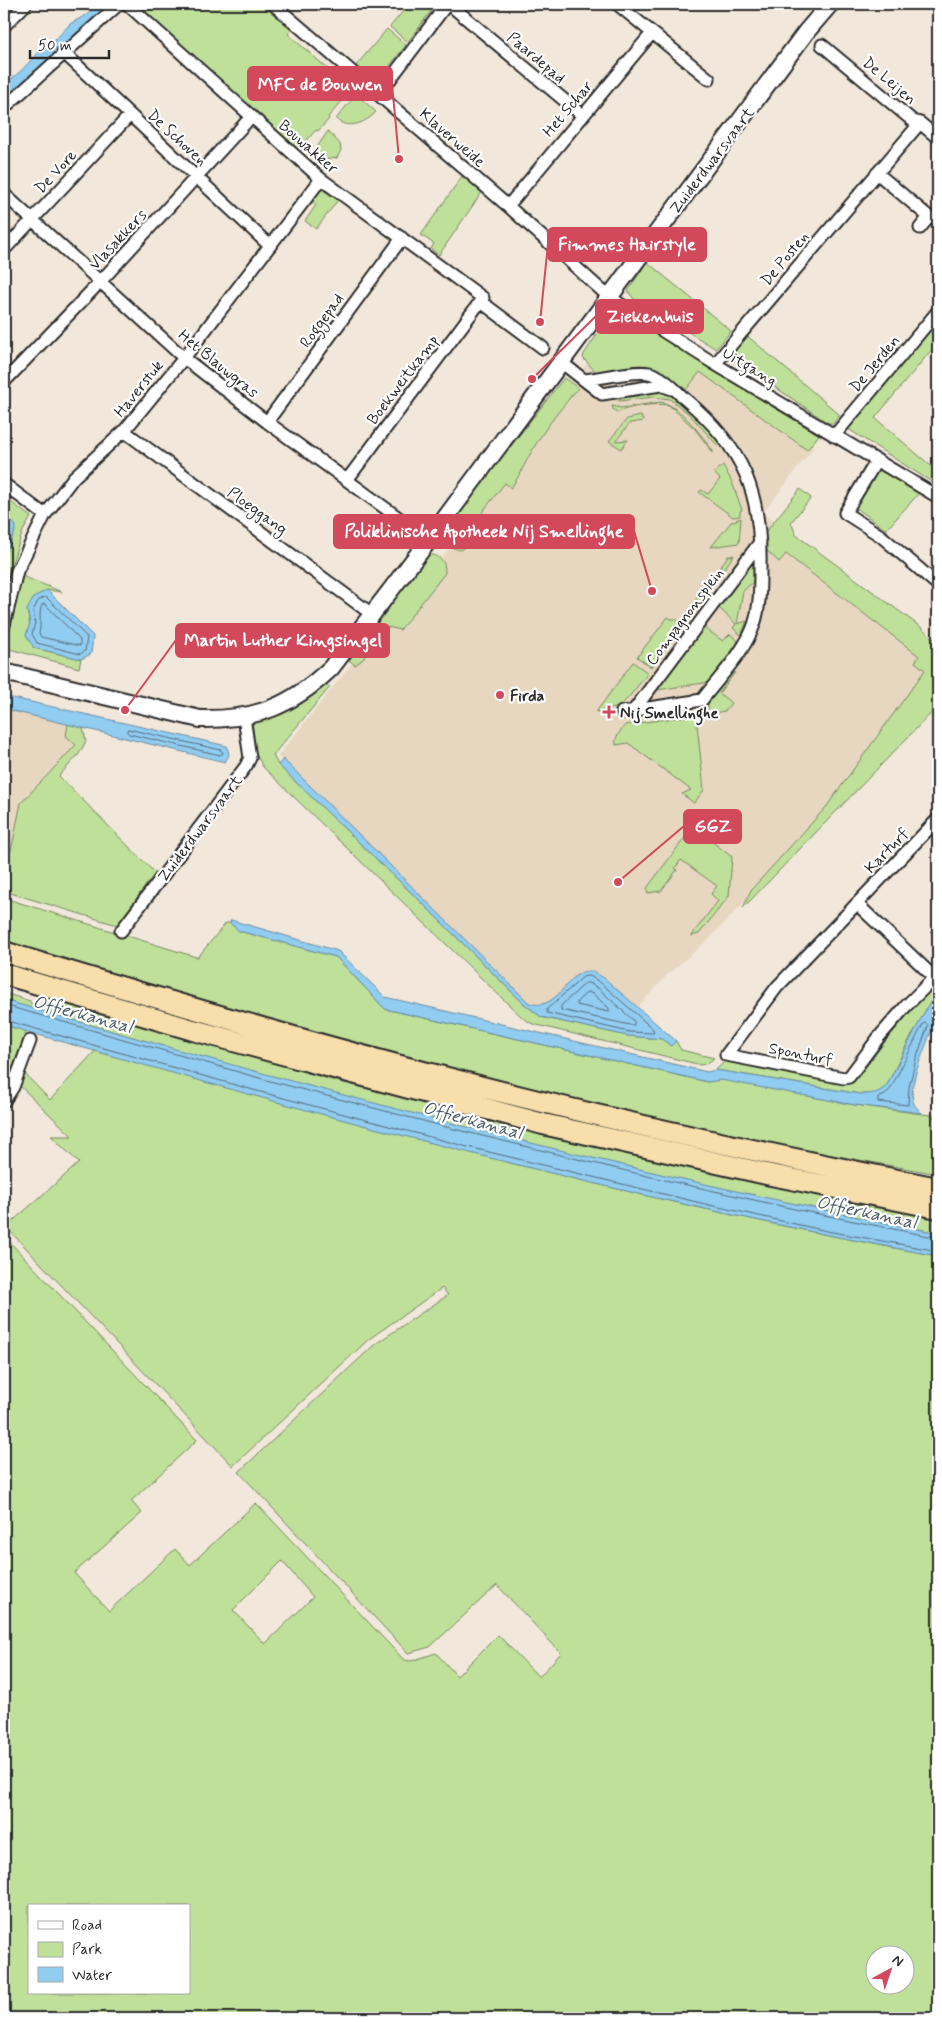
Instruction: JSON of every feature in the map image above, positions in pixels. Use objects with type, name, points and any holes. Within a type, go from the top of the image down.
[{"type":"highway","points":[[4,952],[226,1019],[451,1079],[702,1140],[938,1188]]},
{"type":"highway","points":[[4,974],[193,1030],[543,1124],[771,1175],[938,1208]]},
{"type":"street","points":[[4,26],[26,4]]},
{"type":"street","points":[[4,108],[63,52],[118,4]]},
{"type":"street","name":"Bouwakker","points":[[127,4],[321,179],[402,238],[543,348]]},
{"type":"street","name":"Klaverweide","points":[[273,4],[508,206],[609,297]]},
{"type":"street","points":[[379,94],[448,4]]},
{"type":"street","name":"Paardepad","points":[[448,4],[582,115]]},
{"type":"street","points":[[617,4],[709,79]]},
{"type":"street","name":"Zuiderdwarsvaart","points":[[4,672],[200,719],[244,717],[270,710],[287,702],[320,679],[331,668],[429,540],[800,40],[830,4]]},
{"type":"street","name":"Het Schar","points":[[508,206],[652,33]]},
{"type":"street","name":"De Leijen","points":[[822,45],[913,121],[920,123],[938,138]]},
{"type":"street","name":"De Schoven","points":[[63,52],[270,246]]},
{"type":"street","name":"De Vore","points":[[4,250],[130,115]]},
{"type":"street","name":"Vlasakkers","points":[[4,382],[100,282],[251,117]]},
{"type":"street","name":"De Posten","points":[[715,364],[920,123]]},
{"type":"street","points":[[877,173],[929,217],[920,228]]},
{"type":"street","name":"Haverstuk","points":[[4,625],[17,571],[45,515],[74,477],[124,431],[184,358],[321,179]]},
{"type":"street","name":"Het Blauwgras","points":[[4,194],[184,358],[267,422],[429,540]]},
{"type":"street","name":"Roggepad","points":[[267,422],[402,238]]},
{"type":"street","name":"Uitgang","points":[[609,297],[715,364],[938,497]]},
{"type":"street","name":"Boekweitkamp","points":[[348,480],[482,300]]},
{"type":"street","name":"De Jerden","points":[[834,436],[938,311]]},
{"type":"street","points":[[561,362],[585,380],[598,384],[602,394],[661,385],[671,388]]},
{"type":"street","name":"Compagnonsplein","points":[[598,384],[647,372],[657,376],[705,416],[743,468],[754,494],[761,534],[760,599],[754,625],[742,649],[702,700],[628,711],[760,542]]},
{"type":"street","name":"Ploeggang","points":[[124,431],[372,615]]},
{"type":"street","points":[[877,460],[844,513],[881,536],[938,585]]},
{"type":"street","points":[[4,484],[45,515]]},
{"type":"street","name":"Zuiderdwarsvaart","points":[[121,931],[246,766],[250,758],[244,717]]},
{"type":"street","name":"Karturf","points":[[777,987],[938,819]]},
{"type":"street","points":[[858,904],[937,978]]},
{"type":"street","name":"Sponturf","points":[[777,987],[726,1055],[844,1078],[849,1077],[853,1073],[879,1037],[937,978]]},
{"type":"street","points":[[4,1101],[13,1087],[28,1046]]},
{"type":"shaded area","name":"Nij Smellinghe","points":[[591,359],[706,370],[813,448],[763,513],[937,656],[817,826],[707,941],[669,973],[622,1024],[529,1003],[278,756],[387,620],[438,563],[466,527],[547,411]]},
{"type":"shaded area","points":[[4,703],[75,719],[81,744],[27,810],[4,879]]},
{"type":"green space","points":[[134,4],[265,4],[293,27],[288,34],[352,90],[328,117],[329,119],[296,152]]},
{"type":"green space","points":[[409,4],[436,4],[408,42],[390,27]]},
{"type":"green space","points":[[387,29],[406,45],[378,81],[374,82],[355,67]]},
{"type":"green space","points":[[356,94],[376,112],[368,119],[357,124],[341,123],[336,119]]},
{"type":"green space","points":[[328,131],[340,144],[341,150],[337,158],[315,161],[311,156]]},
{"type":"green space","points":[[465,172],[484,189],[439,255],[431,249],[434,244],[421,235]]},
{"type":"green space","points":[[321,189],[338,200],[316,229],[305,221],[316,205],[311,201]]},
{"type":"green space","points":[[647,262],[731,331],[716,349],[633,298],[628,291]]},
{"type":"green space","points":[[617,313],[627,316],[819,435],[807,450],[700,372],[685,391],[651,366],[597,373],[583,358],[584,354],[606,321]]},
{"type":"green space","points":[[938,317],[938,342],[875,418],[938,472],[938,486],[845,427]]},
{"type":"green space","points":[[745,334],[840,415],[834,423],[828,423],[728,355]]},
{"type":"green space","points":[[564,378],[578,388],[541,437],[511,488],[505,483],[466,533],[469,541],[465,547],[460,550],[453,548],[446,535],[447,528]]},
{"type":"green space","points":[[660,391],[676,399],[701,420],[719,443],[718,446],[689,414],[670,399],[654,397],[619,401],[619,397]]},
{"type":"green space","points":[[661,402],[669,405],[643,406],[618,413],[612,406],[621,408]]},
{"type":"green space","points":[[669,405],[690,422],[713,453],[695,429]]},
{"type":"green space","points":[[641,416],[643,421],[630,423],[616,441],[628,440],[621,449],[609,441],[627,419]]},
{"type":"green space","points":[[723,465],[732,482],[742,510],[740,511],[740,516],[733,517],[699,492],[701,490],[708,494],[720,479],[714,473]]},
{"type":"green space","points":[[879,468],[920,492],[886,530],[854,506]]},
{"type":"green space","points":[[800,489],[811,498],[791,522],[796,535],[922,628],[938,643],[938,706],[743,908],[751,890],[827,806],[925,670],[915,662],[919,656],[786,554],[779,562],[767,551],[764,534]]},
{"type":"green space","points":[[4,497],[31,517],[23,531],[4,585],[4,557],[16,526],[4,513]]},
{"type":"green space","points":[[741,518],[739,543],[711,547],[731,522]]},
{"type":"green space","points":[[427,554],[441,559],[445,573],[400,630],[388,627],[362,660],[355,665],[346,658]]},
{"type":"green space","points":[[734,555],[699,603],[695,601],[728,556]]},
{"type":"green space","points":[[754,558],[753,582],[743,591],[737,624],[747,621],[741,635],[733,628],[736,624],[718,607]]},
{"type":"green space","points":[[22,576],[62,592],[47,590],[27,610],[34,648],[81,659],[79,668],[6,648]]},
{"type":"green space","points":[[668,617],[676,619],[683,624],[682,627],[651,667],[637,657]]},
{"type":"green space","points":[[703,627],[723,641],[730,634],[738,641],[727,659],[710,682],[657,690]]},
{"type":"green space","points":[[633,662],[648,673],[619,707],[596,712]]},
{"type":"green space","points":[[732,671],[735,672],[734,674],[719,693],[731,703],[725,711],[708,714],[708,700]]},
{"type":"green space","points":[[324,684],[330,687],[273,755],[278,765],[522,1002],[541,1017],[628,1036],[662,1039],[671,1046],[676,1041],[681,1050],[714,1058],[708,1063],[701,1065],[533,1024],[524,1019],[506,1002],[263,767],[256,754],[252,720],[273,715],[291,707]]},
{"type":"green space","points":[[696,715],[704,790],[694,803],[682,794],[691,790],[628,743],[616,745],[616,739],[625,725]]},
{"type":"green space","points":[[68,724],[83,728],[86,741],[79,754],[59,776],[155,873],[117,925],[4,891],[4,857],[11,851],[21,803],[76,745],[66,736]]},
{"type":"green space","points":[[693,827],[732,857],[729,896],[699,934],[691,936],[718,901],[711,894],[717,886],[681,860],[675,868],[677,870],[661,891],[648,893],[647,888]]},
{"type":"green space","points":[[4,898],[196,957],[226,923],[230,923],[239,931],[336,957],[385,1009],[708,1082],[720,1079],[855,1105],[938,1116],[938,1174],[786,1147],[481,1077],[255,1018],[4,941]]},
{"type":"green space","points":[[938,978],[938,1002],[934,1001],[909,1040],[887,1085],[882,1091],[874,1094],[860,1094],[716,1070],[726,1060],[848,1083],[860,1075]]},
{"type":"green space","points":[[4,993],[30,1001],[34,1009],[4,1000]]},
{"type":"green space","points":[[53,997],[335,1081],[749,1180],[938,1215],[938,1233],[640,1170],[307,1086],[46,1012]]},
{"type":"green space","points":[[4,1025],[26,1031],[15,1061],[4,1082]]},
{"type":"green space","points":[[96,1050],[305,1109],[620,1190],[832,1236],[938,1256],[938,2018],[4,2018],[4,1236],[197,1440],[131,1501],[142,1513],[74,1573],[109,1611],[175,1549],[190,1565],[256,1503],[404,1660],[411,1661],[436,1653],[457,1676],[498,1635],[539,1677],[561,1653],[497,1585],[430,1647],[408,1653],[239,1472],[374,1345],[448,1295],[442,1288],[369,1339],[233,1466],[6,1227],[79,1163],[51,1136],[72,1136],[18,1084],[23,1072],[50,1100]],"holes":[[[282,1561],[313,1597],[265,1644],[233,1610]]]},
{"type":"water","points":[[100,4],[111,4],[4,102],[4,85],[22,70],[43,47],[55,40],[70,24]]},
{"type":"water","points":[[4,513],[16,526],[4,557]]},
{"type":"water","points":[[47,590],[93,636],[91,654],[81,659],[34,648],[26,635],[30,623],[27,610],[34,597]]},
{"type":"water","points":[[4,696],[227,746],[229,755],[225,762],[4,709]]},
{"type":"water","points":[[283,759],[529,1003],[539,1004],[548,1002],[582,972],[592,971],[604,978],[676,1041],[671,1046],[662,1039],[628,1036],[541,1017],[522,1002],[278,765]]},
{"type":"water","points":[[231,920],[338,951],[385,997],[707,1072],[716,1070],[860,1094],[875,1093],[887,1085],[928,1005],[934,1001],[938,1003],[937,1014],[917,1069],[912,1094],[914,1104],[922,1113],[855,1105],[721,1080],[708,1082],[385,1009],[336,957],[239,931],[230,923]]},
{"type":"water","points":[[4,1000],[236,1066],[468,1127],[702,1184],[938,1233],[938,1256],[702,1208],[585,1181],[468,1153],[236,1091],[4,1025]]},
{"type":"place","name":"MFC de Bouwen","points":[[399,159]]},
{"type":"place","name":"Fimmes Hairstyle","points":[[540,322]]},
{"type":"place","name":"Ziekenhuis","points":[[532,379]]},
{"type":"place","name":"Poliklinische Apotheek Nij Smellinghe","points":[[652,591]]},
{"type":"place","name":"Firda","points":[[500,695]]},
{"type":"place","name":"Martin Luther Kingsingel","points":[[125,710]]},
{"type":"place","name":"Nij Smellinghe","points":[[609,712]]},
{"type":"place","name":"GGZ","points":[[618,882]]},
{"type":"water label","name":"Offierkanaal","points":[[83,1014]]},
{"type":"water label","name":"Offierkanaal","points":[[473,1120]]},
{"type":"water label","name":"Offierkanaal","points":[[867,1212]]}]
